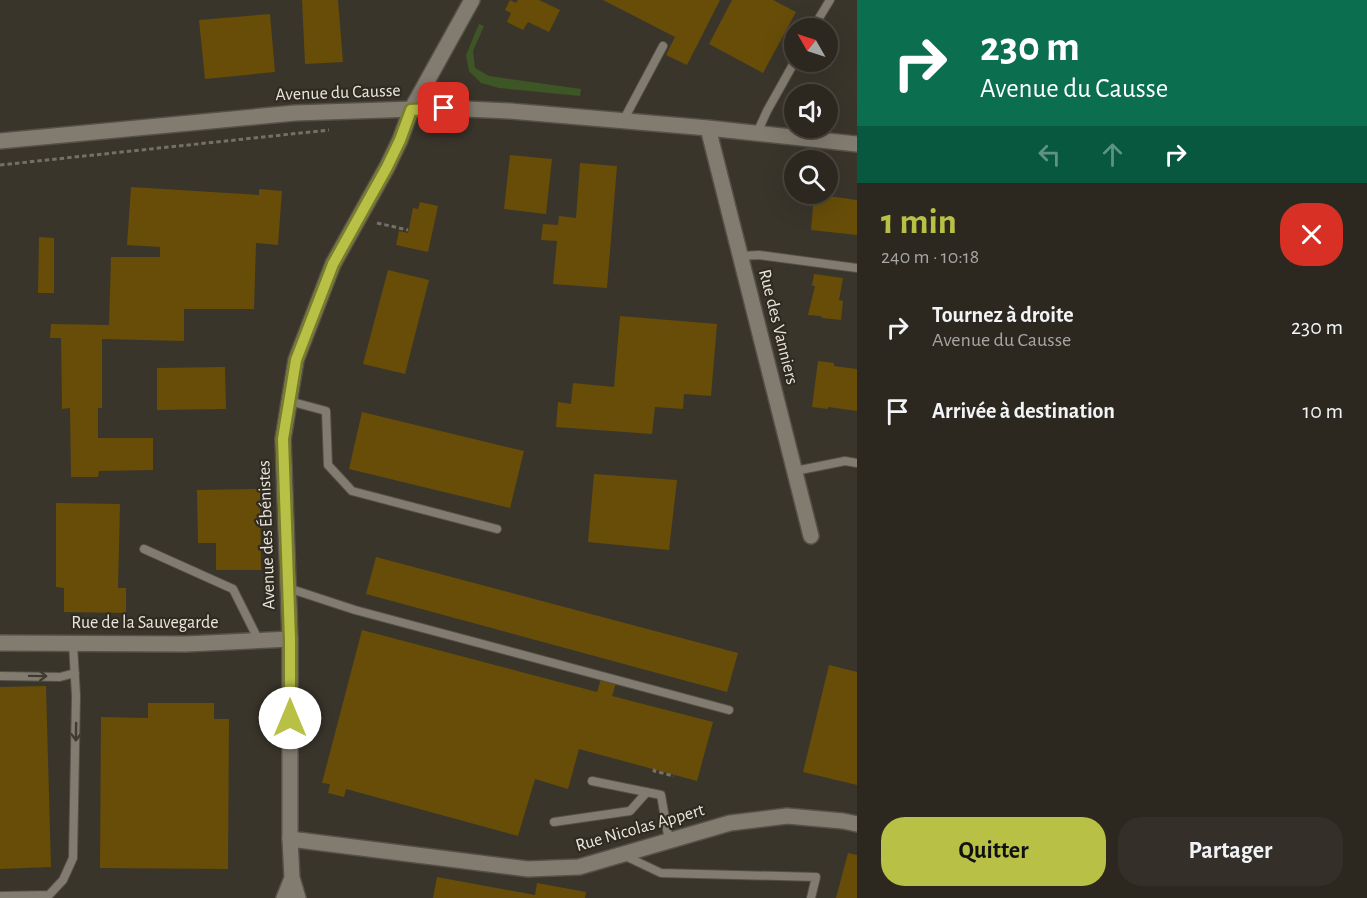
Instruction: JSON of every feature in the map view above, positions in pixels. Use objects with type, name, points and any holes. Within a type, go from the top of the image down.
[{"type":"street","name":"Avenue des Ébénistes","points":[[298,898],[292,878],[290,839],[290,639],[283,439],[296,360],[333,264],[387,167],[411,110],[472,0]]},
{"type":"street","name":"Avenue du Causse","points":[[0,141],[295,113],[444,108],[510,111],[708,128],[857,144]]},
{"type":"street","name":"Rue des Vanniers","points":[[708,128],[811,536]]},
{"type":"street","name":"Rue de la Sauvegarde","points":[[0,644],[186,644],[290,639]]},
{"type":"street","name":"Rue Nicolas Appert","points":[[290,839],[528,869],[579,867],[730,823],[787,816],[857,824]]},
{"type":"street","name":"Avenue des Ébénistes","points":[[284,898],[292,878]]},
{"type":"lane","points":[[819,18],[830,0]]},
{"type":"lane","points":[[623,121],[663,46]]},
{"type":"lane","points":[[757,133],[789,72]]},
{"type":"lane","points":[[741,256],[759,255],[857,268]]},
{"type":"lane","points":[[289,401],[326,411],[328,465],[352,491],[497,529]]},
{"type":"lane","points":[[795,471],[845,461],[857,463]]},
{"type":"lane","points":[[144,549],[233,589],[259,641]]},
{"type":"lane","points":[[288,588],[366,613],[729,710]]},
{"type":"lane","points":[[0,897],[49,895],[63,880],[73,858],[76,696],[73,644]]},
{"type":"lane","points":[[0,676],[60,677],[75,673]]},
{"type":"lane","points":[[592,781],[661,795],[669,841]]},
{"type":"lane","points":[[554,822],[630,811],[647,792]]},
{"type":"lane","points":[[622,855],[661,873],[816,877],[811,898]]},
{"type":"path","points":[[0,165],[335,129]]},
{"type":"path","points":[[377,223],[408,230]]},
{"type":"path","points":[[654,772],[674,776]]},
{"type":"green space","points":[[479,24],[484,26],[473,51],[475,68],[489,76],[581,89],[580,96],[499,88],[481,83],[469,71],[466,55]]},
{"type":"building","points":[[302,0],[338,0],[343,62],[305,64]]},
{"type":"building","points":[[510,0],[516,3],[518,0],[539,0],[560,10],[549,32],[528,22],[523,30],[507,22],[511,13],[505,10]]},
{"type":"building","points":[[603,0],[720,0],[687,65],[666,55],[675,37]]},
{"type":"building","points":[[732,0],[773,0],[796,12],[793,18],[784,18],[784,34],[763,73],[709,44]]},
{"type":"building","points":[[270,14],[275,72],[205,79],[199,20]]},
{"type":"building","points":[[510,155],[552,159],[546,214],[504,209]]},
{"type":"building","points":[[580,163],[617,166],[607,288],[553,284],[557,241],[541,240],[543,224],[558,225],[559,216],[576,218]]},
{"type":"building","points":[[131,187],[259,195],[259,189],[282,191],[278,245],[256,243],[254,309],[184,309],[184,341],[102,339],[102,408],[98,408],[98,438],[153,438],[153,470],[99,471],[98,477],[71,477],[70,408],[62,409],[61,338],[50,338],[51,324],[109,325],[111,257],[160,257],[160,247],[127,245]]},
{"type":"building","points":[[838,197],[857,200],[857,235],[811,230],[813,204],[838,204]]},
{"type":"building","points":[[420,202],[438,206],[428,252],[396,245],[399,231],[408,233],[413,208],[418,209]]},
{"type":"building","points":[[39,237],[54,238],[54,293],[38,293]]},
{"type":"building","points":[[388,270],[429,280],[405,374],[363,364]]},
{"type":"building","points":[[814,274],[843,278],[839,300],[843,301],[841,320],[808,315],[815,286],[812,286]]},
{"type":"building","points":[[620,316],[717,324],[711,396],[684,394],[683,409],[655,407],[652,434],[556,427],[558,402],[571,404],[573,383],[614,387]]},
{"type":"building","points":[[818,361],[857,369],[857,411],[812,407]]},
{"type":"building","points":[[225,367],[226,409],[157,410],[157,368]]},
{"type":"building","points":[[362,412],[524,451],[510,508],[349,469]]},
{"type":"building","points":[[594,474],[677,480],[669,550],[588,542]]},
{"type":"building","points":[[260,489],[261,570],[216,570],[216,543],[198,543],[197,490]]},
{"type":"building","points":[[56,503],[120,504],[118,588],[126,588],[126,613],[64,612],[64,588],[56,587]]},
{"type":"building","points":[[376,557],[738,653],[727,692],[366,594]]},
{"type":"building","points":[[362,630],[597,692],[601,679],[616,683],[612,696],[713,722],[697,781],[579,749],[568,789],[535,779],[518,836],[346,789],[344,797],[328,793],[330,784],[322,783]]},
{"type":"building","points":[[829,665],[857,672],[857,785],[803,772]]},
{"type":"building","points":[[46,686],[51,867],[0,869],[0,687]]},
{"type":"building","points":[[304,693],[310,693],[310,703],[304,703]]},
{"type":"building","points":[[148,703],[214,703],[214,719],[229,719],[228,869],[100,868],[101,717],[148,718]]},
{"type":"building","points":[[848,853],[857,855],[857,898],[836,898]]},
{"type":"building","points":[[437,877],[535,895],[537,883],[586,892],[585,898],[433,898]]},
{"type":"route","points":[[290,718],[290,639],[283,439],[296,360],[333,264],[387,167],[411,110],[444,108]]}]
